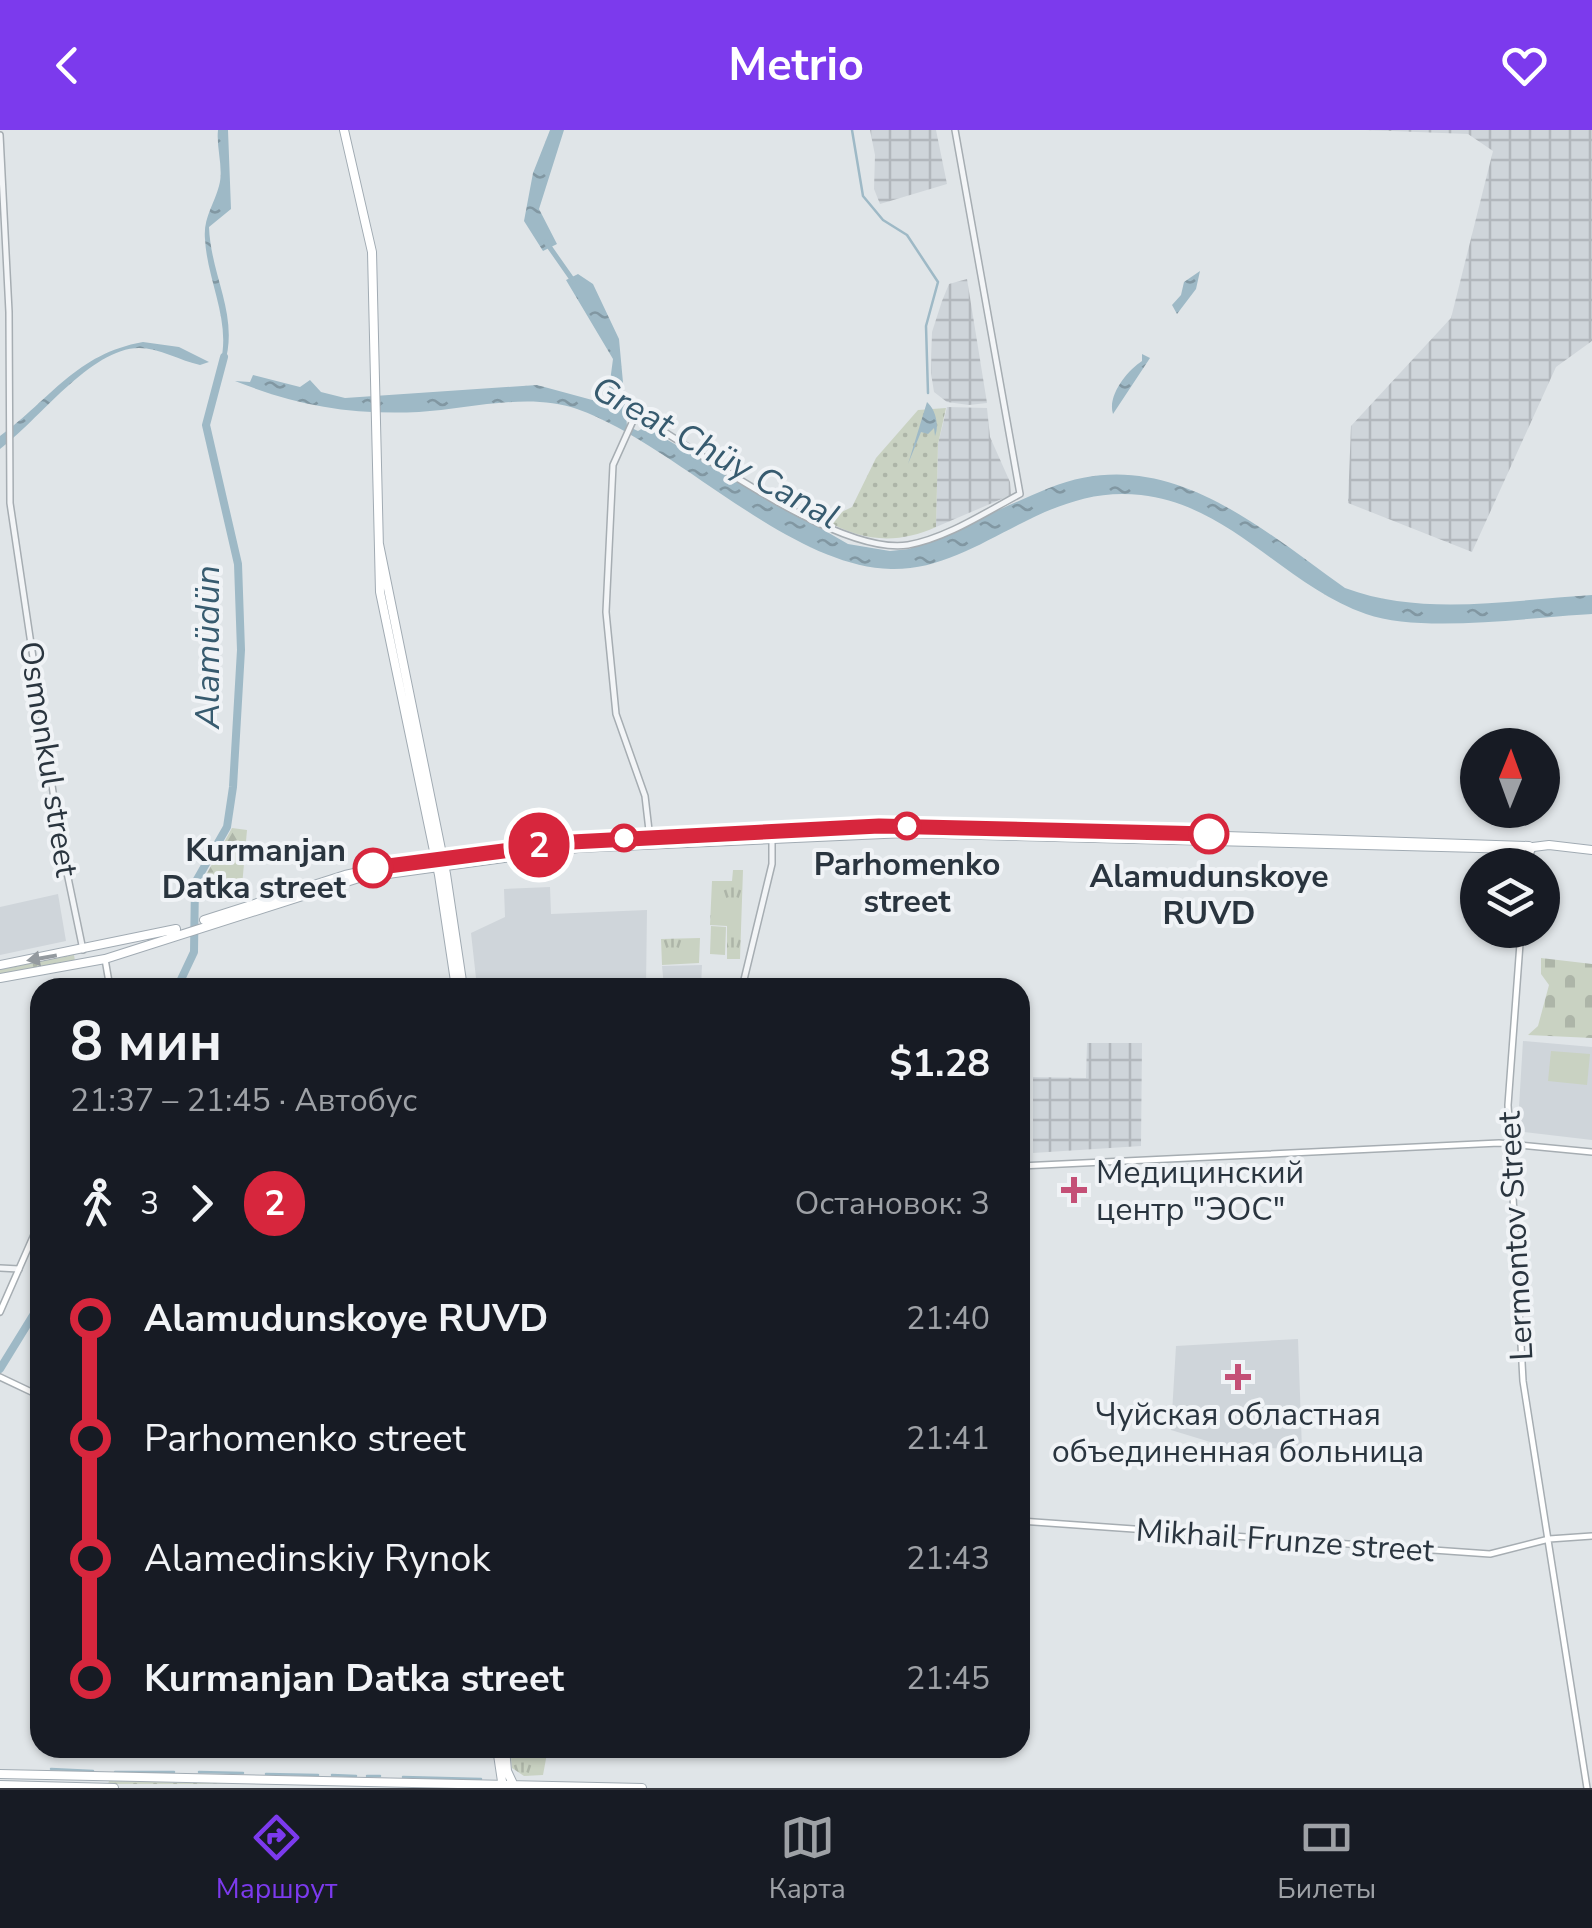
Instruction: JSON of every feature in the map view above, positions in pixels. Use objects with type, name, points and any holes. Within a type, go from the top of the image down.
[{"type":"main road","points":[[344,130],[372,252],[379,544],[457,978]]},
{"type":"main road","points":[[0,978],[105,959],[206,922],[346,881],[438,861],[650,840],[906,833],[1533,848],[1549,845],[1592,850]]},
{"type":"main road","points":[[0,965],[179,930]]},
{"type":"main road","points":[[100,946],[106,951],[108,978]]},
{"type":"main road","name":"Lermontov Street","points":[[1520,948],[1508,1143],[1523,1381],[1587,1788]]},
{"type":"main road","points":[[83,950],[86,964]]},
{"type":"main road","points":[[1030,1166],[1508,1143],[1592,1152]]},
{"type":"main road","points":[[0,1312],[30,1246]]},
{"type":"main road","points":[[0,1376],[30,1391]]},
{"type":"main road","name":"Mikhail Frunze street","points":[[1030,1522],[1490,1554],[1549,1540],[1592,1536]]},
{"type":"main road","points":[[484,1786],[491,1782],[498,1758]]},
{"type":"main road","points":[[500,1758],[502,1787]]},
{"type":"main road","points":[[504,1758],[515,1787]]},
{"type":"main road","points":[[0,1774],[250,1784],[642,1788]]},
{"type":"main road","points":[[0,1785],[114,1788]]},
{"type":"street","points":[[650,840],[645,796],[623,742],[609,669],[608,514],[613,465],[635,416],[828,529],[870,544],[910,544],[1020,494],[955,130]]},
{"type":"street","name":"Osmonkul street","points":[[0,135],[10,503],[60,839],[83,950]]},
{"type":"street","points":[[744,978],[772,864],[772,835]]},
{"type":"street","points":[[0,1268],[20,1270]]},
{"type":"shaded area","points":[[870,130],[936,130],[947,184],[880,204],[874,189],[875,155]]},
{"type":"shaded area","points":[[1365,130],[1592,130],[1592,341],[1556,367],[1472,552],[1348,503],[1351,426],[1451,318],[1493,151],[1468,134]]},
{"type":"shaded area","points":[[967,279],[987,403],[969,405],[947,402],[934,392],[931,373],[932,332],[942,301],[949,284]]},
{"type":"shaded area","points":[[947,407],[987,408],[990,437],[1010,482],[1011,495],[936,527],[938,444]]},
{"type":"shaded area","points":[[550,887],[551,914],[647,910],[646,978],[476,978],[471,933],[505,917],[504,889]]},
{"type":"shaded area","points":[[58,894],[66,941],[0,955],[0,907]]},
{"type":"shaded area","points":[[702,965],[701,978],[663,978],[662,966]]},
{"type":"shaded area","points":[[1523,1041],[1592,1047],[1592,1140],[1524,1132],[1518,1123]]},
{"type":"shaded area","points":[[1087,1043],[1142,1043],[1141,1146],[1033,1153],[1033,1077],[1086,1078]]},
{"type":"shaded area","name":"Чуйская областная объединенная больница","points":[[1298,1339],[1302,1450],[1220,1445],[1171,1430],[1176,1346]]},
{"type":"green space","points":[[946,408],[938,444],[936,527],[907,536],[879,538],[825,520],[852,507],[876,458],[918,410]]},
{"type":"green space","points":[[232,828],[247,830],[242,886],[232,892],[203,892],[206,875]]},
{"type":"green space","points":[[733,870],[743,870],[740,959],[727,959],[727,926],[710,925],[712,881],[732,881]]},
{"type":"green space","points":[[711,926],[726,927],[725,955],[710,954]]},
{"type":"green space","points":[[700,938],[699,963],[662,965],[661,939]]},
{"type":"green space","points":[[74,955],[75,961],[0,974],[0,968]]},
{"type":"green space","points":[[1541,958],[1592,964],[1592,1038],[1528,1035],[1538,1026],[1549,985],[1541,974]]},
{"type":"green space","points":[[1551,1051],[1590,1054],[1587,1085],[1548,1081]]},
{"type":"green space","points":[[511,1758],[546,1758],[543,1775],[524,1776],[512,1768]]},
{"type":"green space","points":[[109,1781],[245,1784],[108,1784]]},
{"type":"water","points":[[218,130],[228,130],[231,209],[209,227],[229,330],[224,366],[220,364],[221,317],[205,239],[207,218],[220,179]]},
{"type":"water","points":[[550,130],[564,130],[539,209],[557,244],[543,251],[524,221],[533,173]]},
{"type":"water","points":[[1200,271],[1196,289],[1177,314],[1172,305],[1181,295],[1184,282]]},
{"type":"water","points":[[578,274],[593,284],[619,339],[627,426],[638,431],[645,427],[848,544],[890,551],[909,549],[1049,488],[1091,476],[1132,475],[1208,497],[1345,588],[1375,597],[1436,604],[1592,595],[1592,614],[1446,624],[1366,614],[1309,585],[1203,514],[1141,495],[1105,495],[1072,502],[953,557],[923,566],[891,569],[851,563],[772,526],[653,448],[577,409],[519,402],[419,412],[371,412],[303,403],[235,381],[250,382],[253,375],[300,387],[310,380],[321,392],[345,398],[537,385],[607,404],[613,359],[566,280]]},
{"type":"water","points":[[143,342],[179,347],[209,362],[200,365],[139,348],[121,351],[84,373],[0,449],[0,436],[82,367],[100,356]]},
{"type":"water","points":[[1142,354],[1150,358],[1113,414],[1116,391],[1142,361]]},
{"type":"water","points":[[927,402],[936,416],[935,436],[934,428],[928,434],[921,432],[908,464]]},
{"type":"waterway","points":[[852,130],[863,196],[883,220],[907,235],[938,282],[926,326],[928,393]]},
{"type":"waterway","points":[[546,242],[574,282]]},
{"type":"waterway","name":"Alamüdün","points":[[182,978],[194,952],[195,883],[227,827],[233,787],[241,650],[238,564],[206,425],[224,357]]},
{"type":"waterway","name":"Alamüdün","points":[[0,1369],[30,1320]]},
{"type":"waterway","points":[[51,1769],[93,1771]]},
{"type":"waterway","points":[[115,1772],[174,1772]]},
{"type":"waterway","points":[[199,1772],[243,1773]]},
{"type":"waterway","points":[[266,1774],[318,1775]]},
{"type":"waterway","points":[[332,1775],[356,1776]]},
{"type":"waterway","points":[[367,1776],[380,1776]]},
{"type":"waterway","points":[[403,1777],[481,1779]]},
{"type":"bus line","name":"2","points":[[373,868],[433,857],[643,836],[879,826],[1209,834]]},
{"type":"place","name":"Parhomenko street","points":[[907,826]]},
{"type":"place","name":"Alamudunskoye RUVD","points":[[1209,834]]},
{"type":"place","name":"Kurmanjan Datka street","points":[[373,868]]},
{"type":"place","name":"Медицинский центр \"ЭОС\"","points":[[1074,1190]]},
{"type":"place","name":"Чуйская областная объединенная больница","points":[[1238,1377]]},
{"type":"water label","name":"Great Chüy Canal","points":[[716,452]]}]
